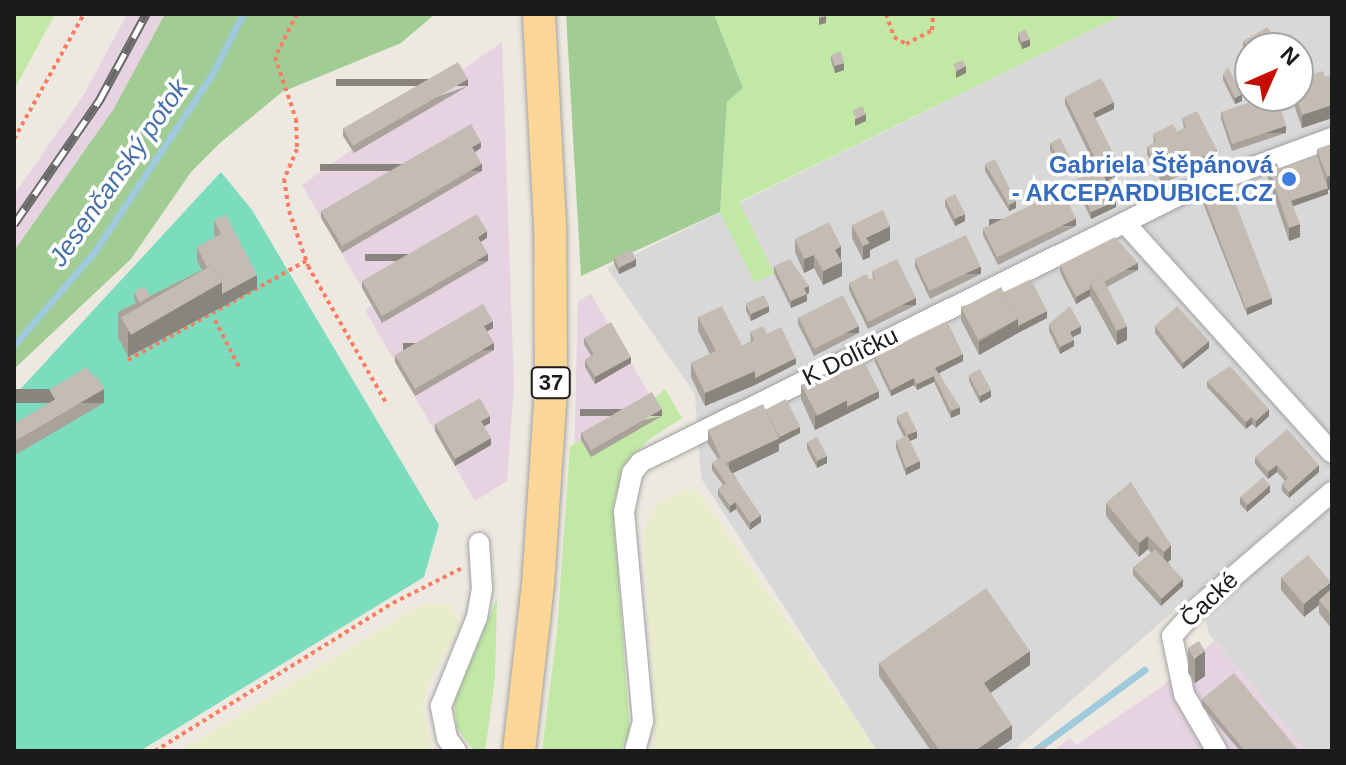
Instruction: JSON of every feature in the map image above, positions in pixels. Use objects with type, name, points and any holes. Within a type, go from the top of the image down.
[{"type":"main road","name":"37","points":[[519,751],[538,585],[551,389],[550,225],[539,14]]},
{"type":"street","name":"K Dolíčku","points":[[635,751],[643,721],[624,512],[629,484],[641,462],[1228,173],[1332,138]]},
{"type":"street","points":[[1125,223],[1332,453]]},
{"type":"street","name":"Čacké","points":[[1205,747],[1184,694],[1172,636],[1197,608],[1332,492]]},
{"type":"street","points":[[456,751],[447,738],[441,706],[472,636],[481,550]]},
{"type":"path","points":[[14,139],[84,14]]},
{"type":"path","points":[[297,14],[275,57],[296,119],[297,149],[284,179],[289,211],[306,261],[386,403]]},
{"type":"path","points":[[886,14],[894,37],[906,44],[932,30],[933,14]]},
{"type":"path","points":[[128,360],[306,261]]},
{"type":"path","points":[[256,276],[262,288]]},
{"type":"path","points":[[215,320],[239,367]]},
{"type":"path","points":[[155,751],[481,550]]},
{"type":"shaded area","points":[[127,14],[165,14],[113,110],[14,251],[14,195],[85,93]]},
{"type":"shaded area","points":[[1124,14],[1332,14],[1332,751],[1306,751],[1209,634],[1198,590],[1013,751],[877,751],[701,478],[695,394],[607,268]]},
{"type":"shaded area","points":[[502,42],[514,385],[507,481],[475,501],[365,310],[372,305],[302,185]]},
{"type":"shaded area","points":[[591,294],[662,416],[574,467],[578,301]]},
{"type":"shaded area","points":[[1214,641],[1306,751],[1053,751],[1070,738],[1076,745],[1163,686]]},
{"type":"green space","points":[[14,14],[55,14],[14,90]]},
{"type":"green space","points":[[165,14],[435,14],[401,43],[282,92],[220,143],[191,172],[131,259],[14,369],[14,251],[113,110]]},
{"type":"green space","points":[[566,14],[714,14],[743,88],[727,102],[720,212],[581,276]]},
{"type":"green space","points":[[714,14],[1124,14],[739,202],[774,273],[755,283],[720,212],[727,102],[743,88]]},
{"type":"green space","points":[[221,172],[252,210],[439,525],[424,577],[140,751],[14,751],[14,396]]},
{"type":"green space","points":[[665,389],[682,418],[648,440],[625,466],[613,507],[630,734],[620,751],[542,751],[557,632],[570,446],[581,440],[591,456]]},
{"type":"green space","points":[[688,488],[698,491],[877,751],[653,751],[656,718],[643,535],[655,505]]},
{"type":"green space","points":[[497,598],[495,678],[485,751],[474,751],[457,728],[454,701]]},
{"type":"green space","points":[[424,603],[451,605],[460,625],[428,684],[423,710],[432,751],[180,751]]},
{"type":"building","points":[[1025,29],[1030,39],[1022,42],[1018,33]]},
{"type":"building","points":[[841,51],[844,63],[835,66],[831,55]]},
{"type":"building","points":[[963,60],[966,66],[956,71],[953,64]]},
{"type":"building","points":[[458,62],[468,79],[353,146],[343,128]]},
{"type":"building","points":[[1228,67],[1234,79],[1234,96],[1223,74]]},
{"type":"building","points":[[1323,71],[1332,105],[1314,111],[1314,74]]},
{"type":"building","points":[[1332,75],[1332,97],[1325,77]]},
{"type":"building","points":[[1101,78],[1114,102],[1093,113],[1120,167],[1104,176],[1116,201],[1091,212],[1076,180],[1100,168],[1065,97]]},
{"type":"building","points":[[862,106],[866,114],[856,119],[852,111]]},
{"type":"building","points":[[1234,108],[1234,112],[1282,112],[1286,126],[1232,144],[1221,112]]},
{"type":"building","points":[[1197,111],[1217,150],[1162,177],[1147,147],[1156,142],[1153,134],[1173,124],[1177,132],[1186,127],[1182,118]]},
{"type":"building","points":[[471,124],[481,142],[472,147],[482,164],[342,246],[321,211]]},
{"type":"building","points":[[1060,138],[1071,160],[1062,165],[1050,143]]},
{"type":"building","points":[[1332,144],[1332,175],[1327,177],[1317,149]]},
{"type":"building","points":[[1317,156],[1328,188],[1291,201],[1280,169]]},
{"type":"building","points":[[995,159],[1016,201],[1009,205],[985,164]]},
{"type":"building","points":[[1277,163],[1300,224],[1289,228],[1268,166]]},
{"type":"building","points":[[1229,186],[1272,298],[1246,308],[1203,196]]},
{"type":"building","points":[[1062,190],[1076,219],[997,257],[983,229]]},
{"type":"building","points":[[955,194],[965,214],[955,219],[945,199]]},
{"type":"building","points":[[883,210],[890,226],[866,238],[870,243],[863,246],[852,225]]},
{"type":"building","points":[[477,214],[487,231],[478,237],[488,254],[382,316],[362,281]]},
{"type":"building","points":[[226,215],[257,275],[222,294],[222,282],[212,265],[207,267],[197,247],[221,234],[214,220]]},
{"type":"building","points":[[829,222],[841,246],[835,250],[842,262],[823,271],[814,255],[804,259],[795,239]]},
{"type":"building","points":[[966,235],[981,267],[929,291],[914,259]]},
{"type":"building","points":[[1115,237],[1138,263],[1104,282],[1102,277],[1090,283],[1090,289],[1076,297],[1060,265]]},
{"type":"building","points":[[631,249],[636,259],[619,267],[614,258]]},
{"type":"building","points":[[790,259],[809,286],[804,288],[807,294],[791,301],[774,266]]},
{"type":"building","points":[[897,259],[916,298],[868,322],[849,283],[866,274],[870,280],[875,278],[872,271]]},
{"type":"building","points":[[212,265],[222,282],[131,335],[121,318]]},
{"type":"building","points":[[1102,277],[1127,326],[1117,331],[1090,283]]},
{"type":"building","points":[[1031,279],[1047,311],[1018,326],[1018,319],[1004,292]]},
{"type":"building","points":[[144,286],[150,296],[140,302],[134,292]]},
{"type":"building","points":[[1001,287],[1018,319],[978,340],[961,308]]},
{"type":"building","points":[[764,295],[769,306],[751,314],[746,303]]},
{"type":"building","points":[[843,295],[859,326],[814,349],[798,318]]},
{"type":"building","points":[[483,304],[493,321],[484,326],[494,343],[415,389],[395,355]]},
{"type":"building","points":[[722,306],[755,371],[705,393],[691,363],[716,351],[698,317]]},
{"type":"building","points":[[1070,306],[1081,326],[1070,332],[1074,340],[1060,347],[1049,324]]},
{"type":"building","points":[[1177,306],[1209,341],[1183,363],[1155,326]]},
{"type":"building","points":[[947,321],[963,354],[935,368],[960,407],[951,411],[934,376],[917,384],[914,378],[891,390],[875,356]]},
{"type":"building","points":[[611,322],[631,357],[595,377],[585,360],[594,354],[584,338]]},
{"type":"building","points":[[763,326],[767,334],[781,327],[796,358],[755,378],[755,371],[742,346],[754,340],[750,332]]},
{"type":"building","points":[[864,361],[879,391],[847,407],[847,400],[835,375]]},
{"type":"building","points":[[1230,366],[1269,409],[1256,421],[1252,417],[1246,422],[1207,381]]},
{"type":"building","points":[[87,367],[93,377],[55,400],[49,390]]},
{"type":"building","points":[[980,369],[991,390],[980,396],[969,375]]},
{"type":"building","points":[[832,370],[847,400],[817,416],[802,385]]},
{"type":"building","points":[[96,375],[104,389],[17,440],[14,424]]},
{"type":"building","points":[[652,392],[662,409],[591,450],[581,433]]},
{"type":"building","points":[[480,398],[490,416],[481,421],[491,438],[455,459],[435,424]]},
{"type":"building","points":[[786,399],[800,427],[780,437],[766,409]]},
{"type":"building","points":[[763,404],[779,438],[724,464],[708,430]]},
{"type":"building","points":[[907,411],[917,431],[907,435],[897,416]]},
{"type":"building","points":[[1287,429],[1319,465],[1289,492],[1282,484],[1288,478],[1277,465],[1268,472],[1255,457]]},
{"type":"building","points":[[907,435],[920,461],[906,468],[896,441]]},
{"type":"building","points":[[817,437],[827,456],[817,461],[807,442]]},
{"type":"building","points":[[721,457],[761,515],[750,523],[736,502],[730,506],[718,489],[726,483],[712,463]]},
{"type":"building","points":[[1263,477],[1270,485],[1248,505],[1240,497]]},
{"type":"building","points":[[1131,482],[1171,545],[1164,552],[1148,536],[1139,543],[1106,503]]},
{"type":"building","points":[[1155,549],[1183,579],[1162,599],[1134,569]]},
{"type":"building","points":[[1308,555],[1330,582],[1304,604],[1281,577]]},
{"type":"building","points":[[986,588],[1030,651],[984,683],[1012,725],[975,751],[940,751],[879,663]]},
{"type":"building","points":[[1330,590],[1332,592],[1332,616],[1319,600]]},
{"type":"building","points":[[1199,641],[1205,651],[1194,658],[1188,648]]},
{"type":"building","points":[[1234,673],[1299,751],[1245,751],[1202,699]]},
{"type":"waterway","name":"Jesenčanský potok","points":[[14,345],[95,251],[211,76],[243,14]]},
{"type":"waterway","points":[[1034,751],[1144,670]]},
{"type":"railway","points":[[14,224],[99,101],[146,14]]},
{"type":"place","name":"Gabriela Štěpánová - AKCEPARDUBICE.CZ","points":[[1289,179]]}]
